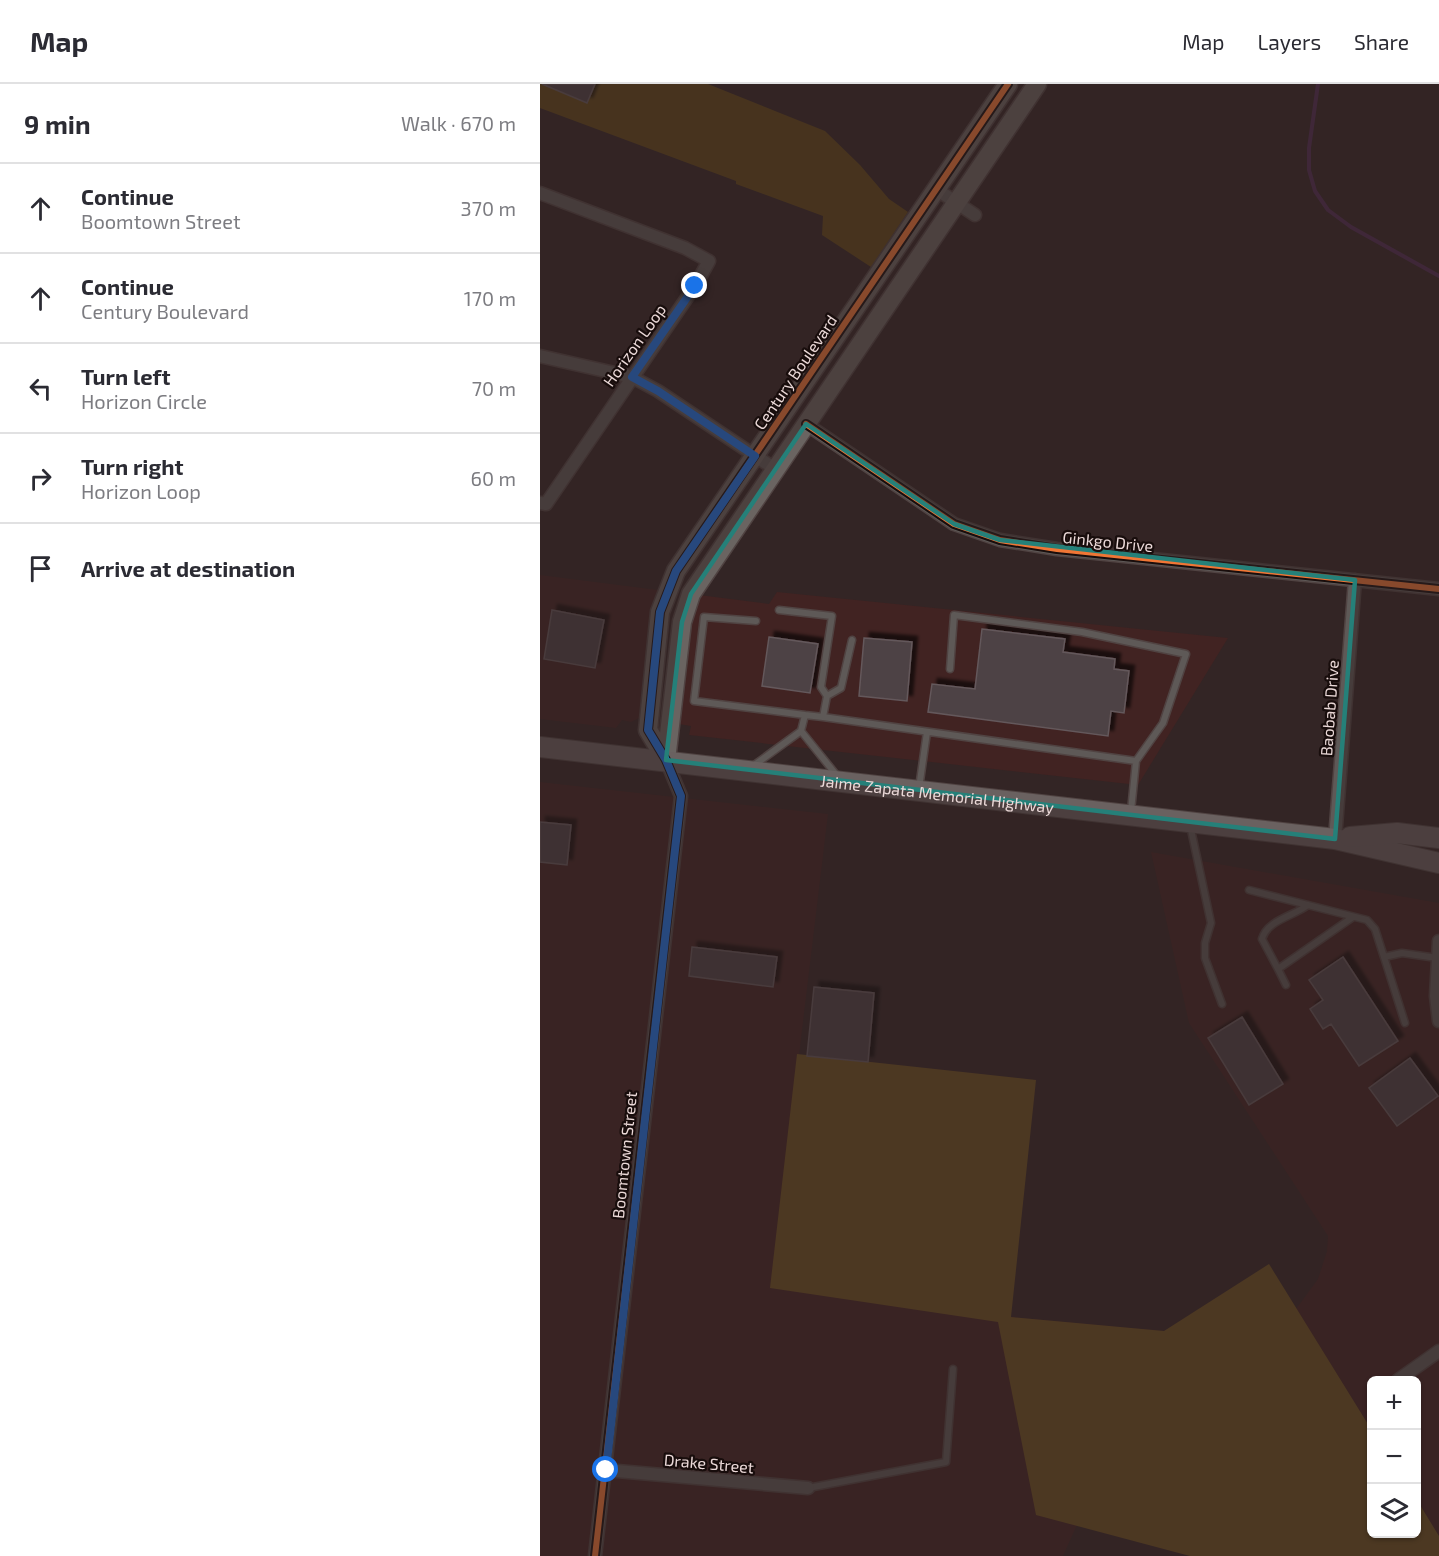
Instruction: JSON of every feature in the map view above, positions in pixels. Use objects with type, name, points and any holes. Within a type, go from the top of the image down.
[{"type":"main road","name":"Jaime Zapata Memorial Highway","points":[[540,747],[1335,839],[1439,863]]},
{"type":"main road","name":"Jaime Zapata Memorial Highway","points":[[1335,839],[1397,833],[1439,838]]},
{"type":"street","name":"Century Boulevard","points":[[666,760],[648,730],[660,612],[676,571],[1008,84]]},
{"type":"street","points":[[666,760],[684,614],[694,588],[1037,84]]},
{"type":"street","points":[[936,189],[975,215]]},
{"type":"street","name":"Horizon Loop","points":[[540,193],[685,248],[709,261],[695,286],[546,504],[540,503]]},
{"type":"street","points":[[540,356],[632,377],[658,391],[775,470]]},
{"type":"street","name":"Ginkgo Drive","points":[[806,424],[954,524],[1000,540],[1057,549],[1439,589]]},
{"type":"street","name":"Baobab Drive","points":[[1335,839],[1355,579]]},
{"type":"street","name":"Boomtown Street","points":[[595,1556],[681,796],[666,760]]},
{"type":"street","points":[[1439,941],[1436,996],[1439,1021]]},
{"type":"street","points":[[1404,1376],[1439,1351]]},
{"type":"street","name":"Drake Street","points":[[606,1470],[808,1488]]},
{"type":"lane","points":[[779,610],[832,616],[821,687],[827,696],[823,717]]},
{"type":"lane","points":[[684,614],[756,621]]},
{"type":"lane","points":[[950,669],[954,615],[1082,632],[1186,654],[1163,723],[1136,761],[1130,815]]},
{"type":"lane","points":[[704,617],[694,701],[1136,761]]},
{"type":"lane","points":[[827,696],[841,688],[852,640]]},
{"type":"lane","points":[[748,770],[801,731],[805,715]]},
{"type":"lane","points":[[801,731],[842,781]]},
{"type":"lane","points":[[919,790],[927,732]]},
{"type":"lane","points":[[1190,822],[1211,923],[1205,943],[1205,958],[1222,1004]]},
{"type":"lane","points":[[1249,890],[1366,920],[1374,928],[1405,1023]]},
{"type":"lane","points":[[1286,985],[1262,939],[1269,927],[1308,905]]},
{"type":"lane","points":[[1278,969],[1353,917]]},
{"type":"lane","points":[[1384,957],[1402,952],[1437,958]]},
{"type":"lane","points":[[808,1488],[946,1462],[953,1369]]},
{"type":"highlighted area","points":[[806,424],[954,524],[1000,540],[1355,580],[1335,839],[666,760],[682,622],[691,594]]},
{"type":"shaded area","points":[[540,84],[708,84],[825,131],[860,165],[889,199],[908,212],[871,267],[822,235],[823,216],[540,108]]},
{"type":"shaded area","points":[[540,575],[658,590],[648,633],[639,718],[631,722],[622,720],[616,728],[540,719]]},
{"type":"shaded area","points":[[777,592],[1228,638],[1138,785],[689,735],[691,726],[679,724],[690,621],[699,595],[769,604]]},
{"type":"shaded area","points":[[540,782],[828,814],[771,1288],[1011,1317],[1164,1331],[1063,1556],[540,1556]]},
{"type":"shaded area","points":[[1151,852],[1439,903],[1439,1536],[1421,1507],[1421,1376],[1367,1376],[1367,1423],[1296,1309],[1318,1279],[1327,1251],[1328,1236],[1189,1023]]},
{"type":"shaded area","points":[[797,1054],[1036,1080],[1011,1317],[1164,1331],[1269,1264],[1367,1423],[1367,1538],[1421,1538],[1421,1507],[1439,1536],[1439,1556],[1190,1556],[1036,1515],[998,1322],[770,1288]]},
{"type":"building","points":[[542,84],[595,84],[587,103]]},
{"type":"building","points":[[552,610],[604,620],[595,668],[544,659]]},
{"type":"building","points":[[982,629],[1065,639],[1063,652],[1115,659],[1114,669],[1129,671],[1124,713],[1111,711],[1108,736],[928,712],[932,684],[975,689]]},
{"type":"building","points":[[769,637],[818,644],[810,693],[762,686]]},
{"type":"building","points":[[864,638],[912,642],[907,701],[859,696]]},
{"type":"building","points":[[540,822],[571,825],[567,865],[540,862]]},
{"type":"building","points":[[692,947],[777,957],[773,987],[689,976]]},
{"type":"building","points":[[1343,957],[1398,1041],[1359,1066],[1331,1024],[1323,1029],[1310,1009],[1323,1000],[1309,980]]},
{"type":"building","points":[[814,987],[874,993],[868,1062],[807,1056]]},
{"type":"building","points":[[1242,1017],[1283,1084],[1249,1105],[1208,1038]]},
{"type":"building","points":[[1410,1058],[1438,1096],[1397,1126],[1369,1088]]},
{"type":"waterway","points":[[1318,84],[1309,148],[1309,170],[1315,191],[1328,210],[1351,227],[1439,276]]},
{"type":"cycle path","points":[[595,1556],[681,796],[666,760],[648,730],[660,612],[676,571],[1008,84]]},
{"type":"cycle path","points":[[806,424],[954,524],[1000,540],[1057,549],[1439,589]]},
{"type":"route","points":[[606,1470],[681,796],[666,760],[648,730],[660,612],[676,571],[755,456],[658,391],[632,377],[695,286]]}]
